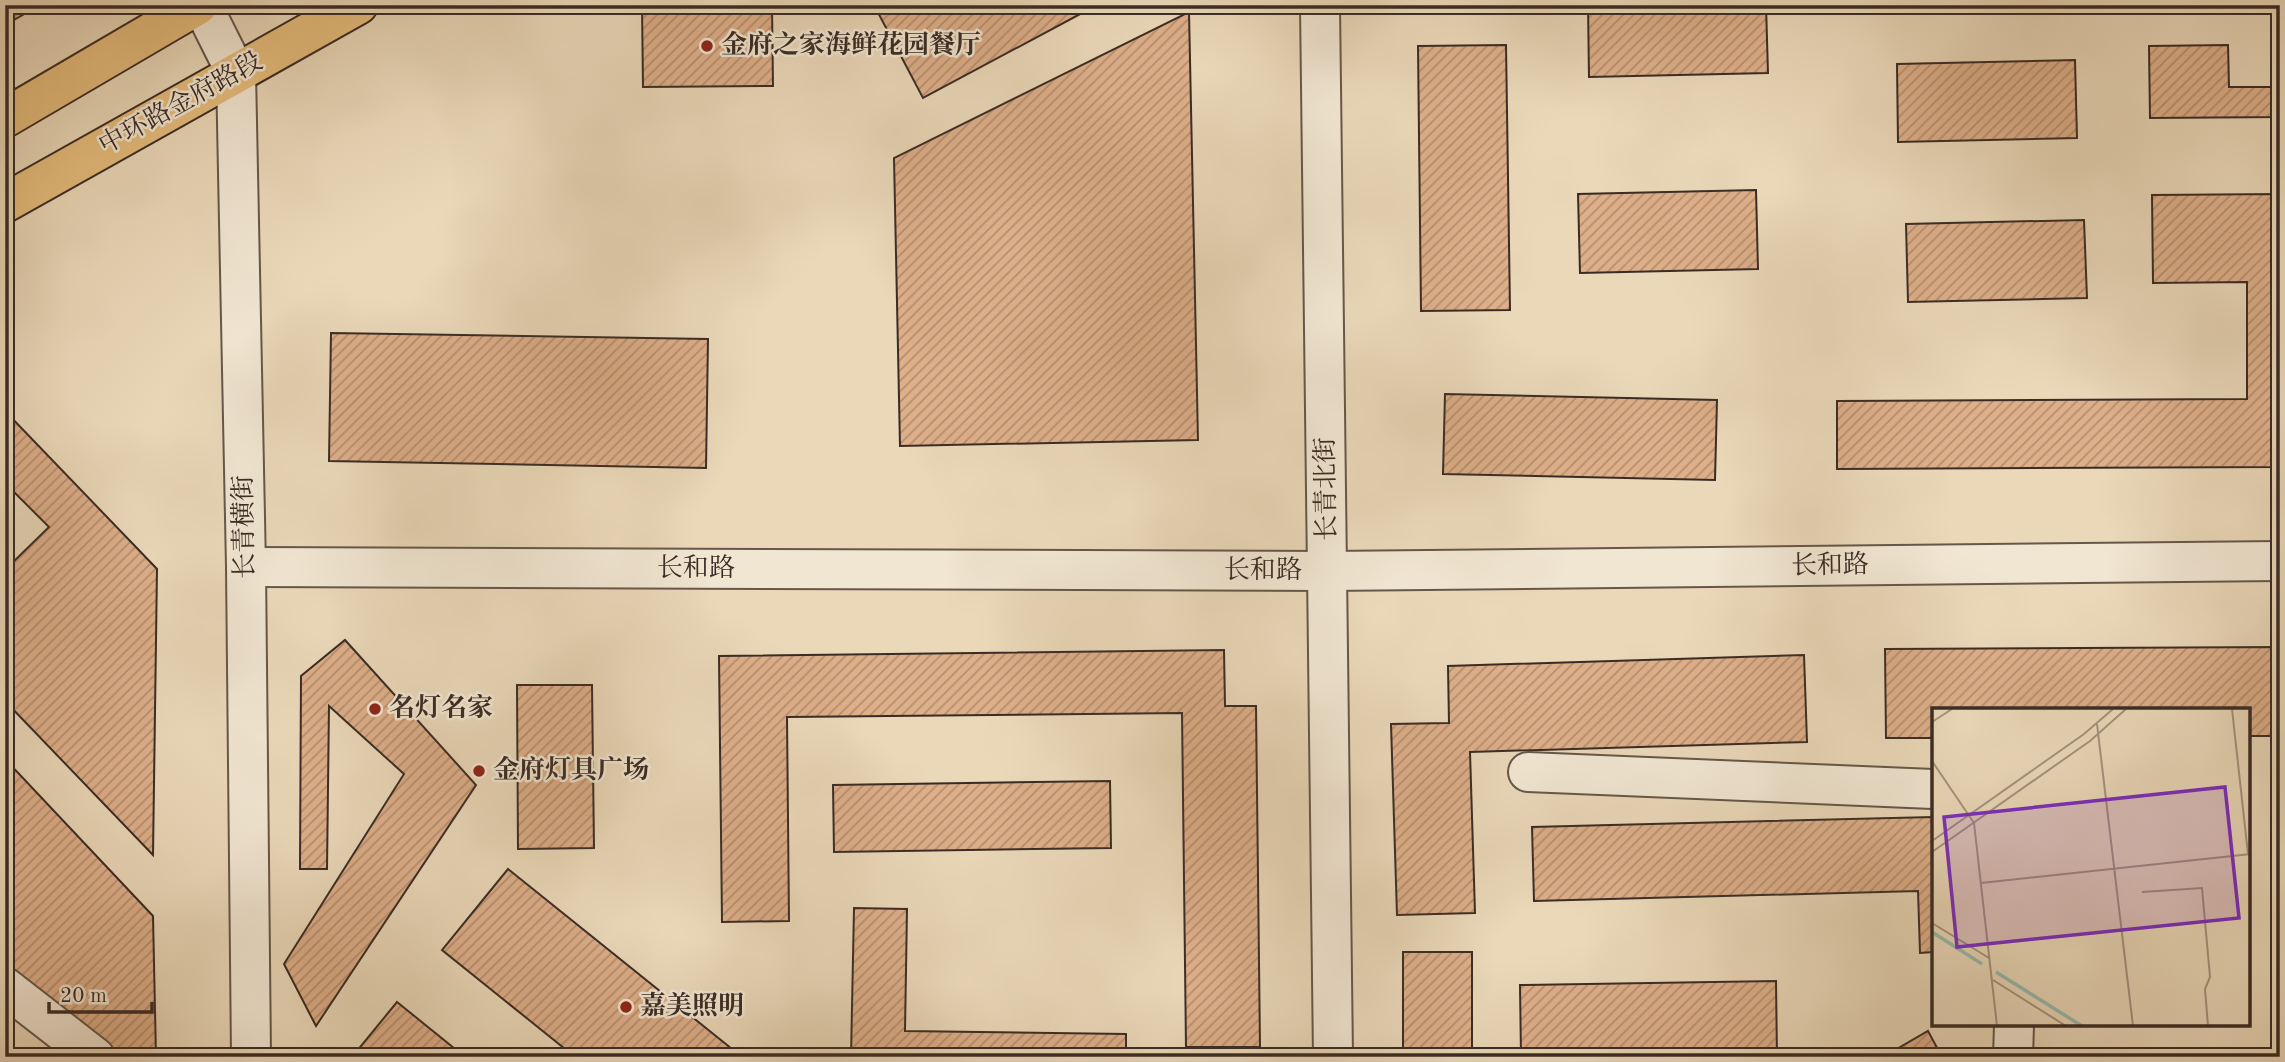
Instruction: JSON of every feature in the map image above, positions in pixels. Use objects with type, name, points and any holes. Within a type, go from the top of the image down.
[{"type":"main road","points":[[5,118],[200,5]]},
{"type":"main road","name":"中环路金府路段","points":[[5,203],[358,5]]},
{"type":"street","name":"长青横街","points":[[200,5],[236,73],[246,567],[251,1057]]},
{"type":"street","name":"长青北街","points":[[1320,5],[1333,1057]]},
{"type":"street","name":"长和路","points":[[246,567],[1328,571],[2280,561]]},
{"type":"street","points":[[1528,772],[1932,789]]},
{"type":"street","points":[[5,987],[95,1057]]},
{"type":"street","points":[[2013,1057],[2014,1027]]},
{"type":"building","points":[[5,5],[40,5],[5,25]]},
{"type":"building","name":"金府之家海鲜花园餐厅","points":[[642,5],[772,5],[773,86],[643,87]]},
{"type":"building","points":[[874,5],[1097,5],[923,98]]},
{"type":"building","points":[[1588,5],[1766,5],[1768,73],[1589,77]]},
{"type":"building","points":[[2271,5],[2280,5],[2280,117],[2150,118],[2149,46],[2228,45],[2229,87],[2272,87]]},
{"type":"building","points":[[1189,12],[1198,440],[900,446],[894,158]]},
{"type":"building","points":[[1506,45],[1510,310],[1421,311],[1418,46]]},
{"type":"building","points":[[2075,60],[2077,138],[1898,142],[1897,64]]},
{"type":"building","points":[[1756,190],[1758,269],[1580,273],[1578,194]]},
{"type":"building","points":[[2280,194],[2280,467],[1837,469],[1837,401],[2247,399],[2247,282],[2153,283],[2152,195]]},
{"type":"building","points":[[2084,220],[2087,298],[1908,302],[1906,224]]},
{"type":"building","points":[[331,333],[708,339],[706,468],[329,461]]},
{"type":"building","points":[[1445,394],[1717,400],[1715,480],[1443,474]]},
{"type":"building","points":[[5,411],[157,569],[153,855],[5,701],[5,570],[49,527],[5,483]]},
{"type":"building","points":[[345,640],[476,785],[316,1026],[284,964],[404,774],[329,706],[327,869],[300,869],[301,676]]},
{"type":"building","points":[[2280,647],[2280,736],[2250,736],[2250,708],[1932,708],[1932,738],[1886,738],[1885,649]]},
{"type":"building","points":[[1224,650],[1225,706],[1256,706],[1260,1047],[1186,1047],[1182,713],[787,717],[789,921],[722,922],[719,656]]},
{"type":"building","points":[[1804,655],[1807,742],[1470,752],[1475,913],[1397,915],[1391,724],[1449,723],[1448,666]]},
{"type":"building","points":[[517,685],[592,685],[594,848],[518,849]]},
{"type":"building","points":[[5,759],[153,916],[156,1057],[99,1057],[5,985]]},
{"type":"building","points":[[1110,781],[1111,848],[834,852],[833,785]]},
{"type":"building","points":[[1932,817],[1932,952],[1920,953],[1918,891],[1534,901],[1532,827]]},
{"type":"building","points":[[508,869],[742,1057],[575,1057],[442,950]]},
{"type":"building","points":[[854,908],[907,909],[905,1031],[1126,1034],[1126,1057],[851,1057]]},
{"type":"building","points":[[1403,952],[1472,952],[1472,1057],[1403,1057]]},
{"type":"building","points":[[1776,981],[1777,1057],[1521,1057],[1520,985]]},
{"type":"building","points":[[397,1002],[465,1057],[352,1057]]},
{"type":"building","points":[[1928,1031],[1942,1057],[1883,1057]]},
{"type":"place","name":"金府之家海鲜花园餐厅","points":[[707,46]]},
{"type":"place","name":"名灯名家","points":[[375,709]]},
{"type":"place","name":"金府灯具广场","points":[[479,771]]},
{"type":"place","name":"嘉美照明","points":[[626,1007]]}]
